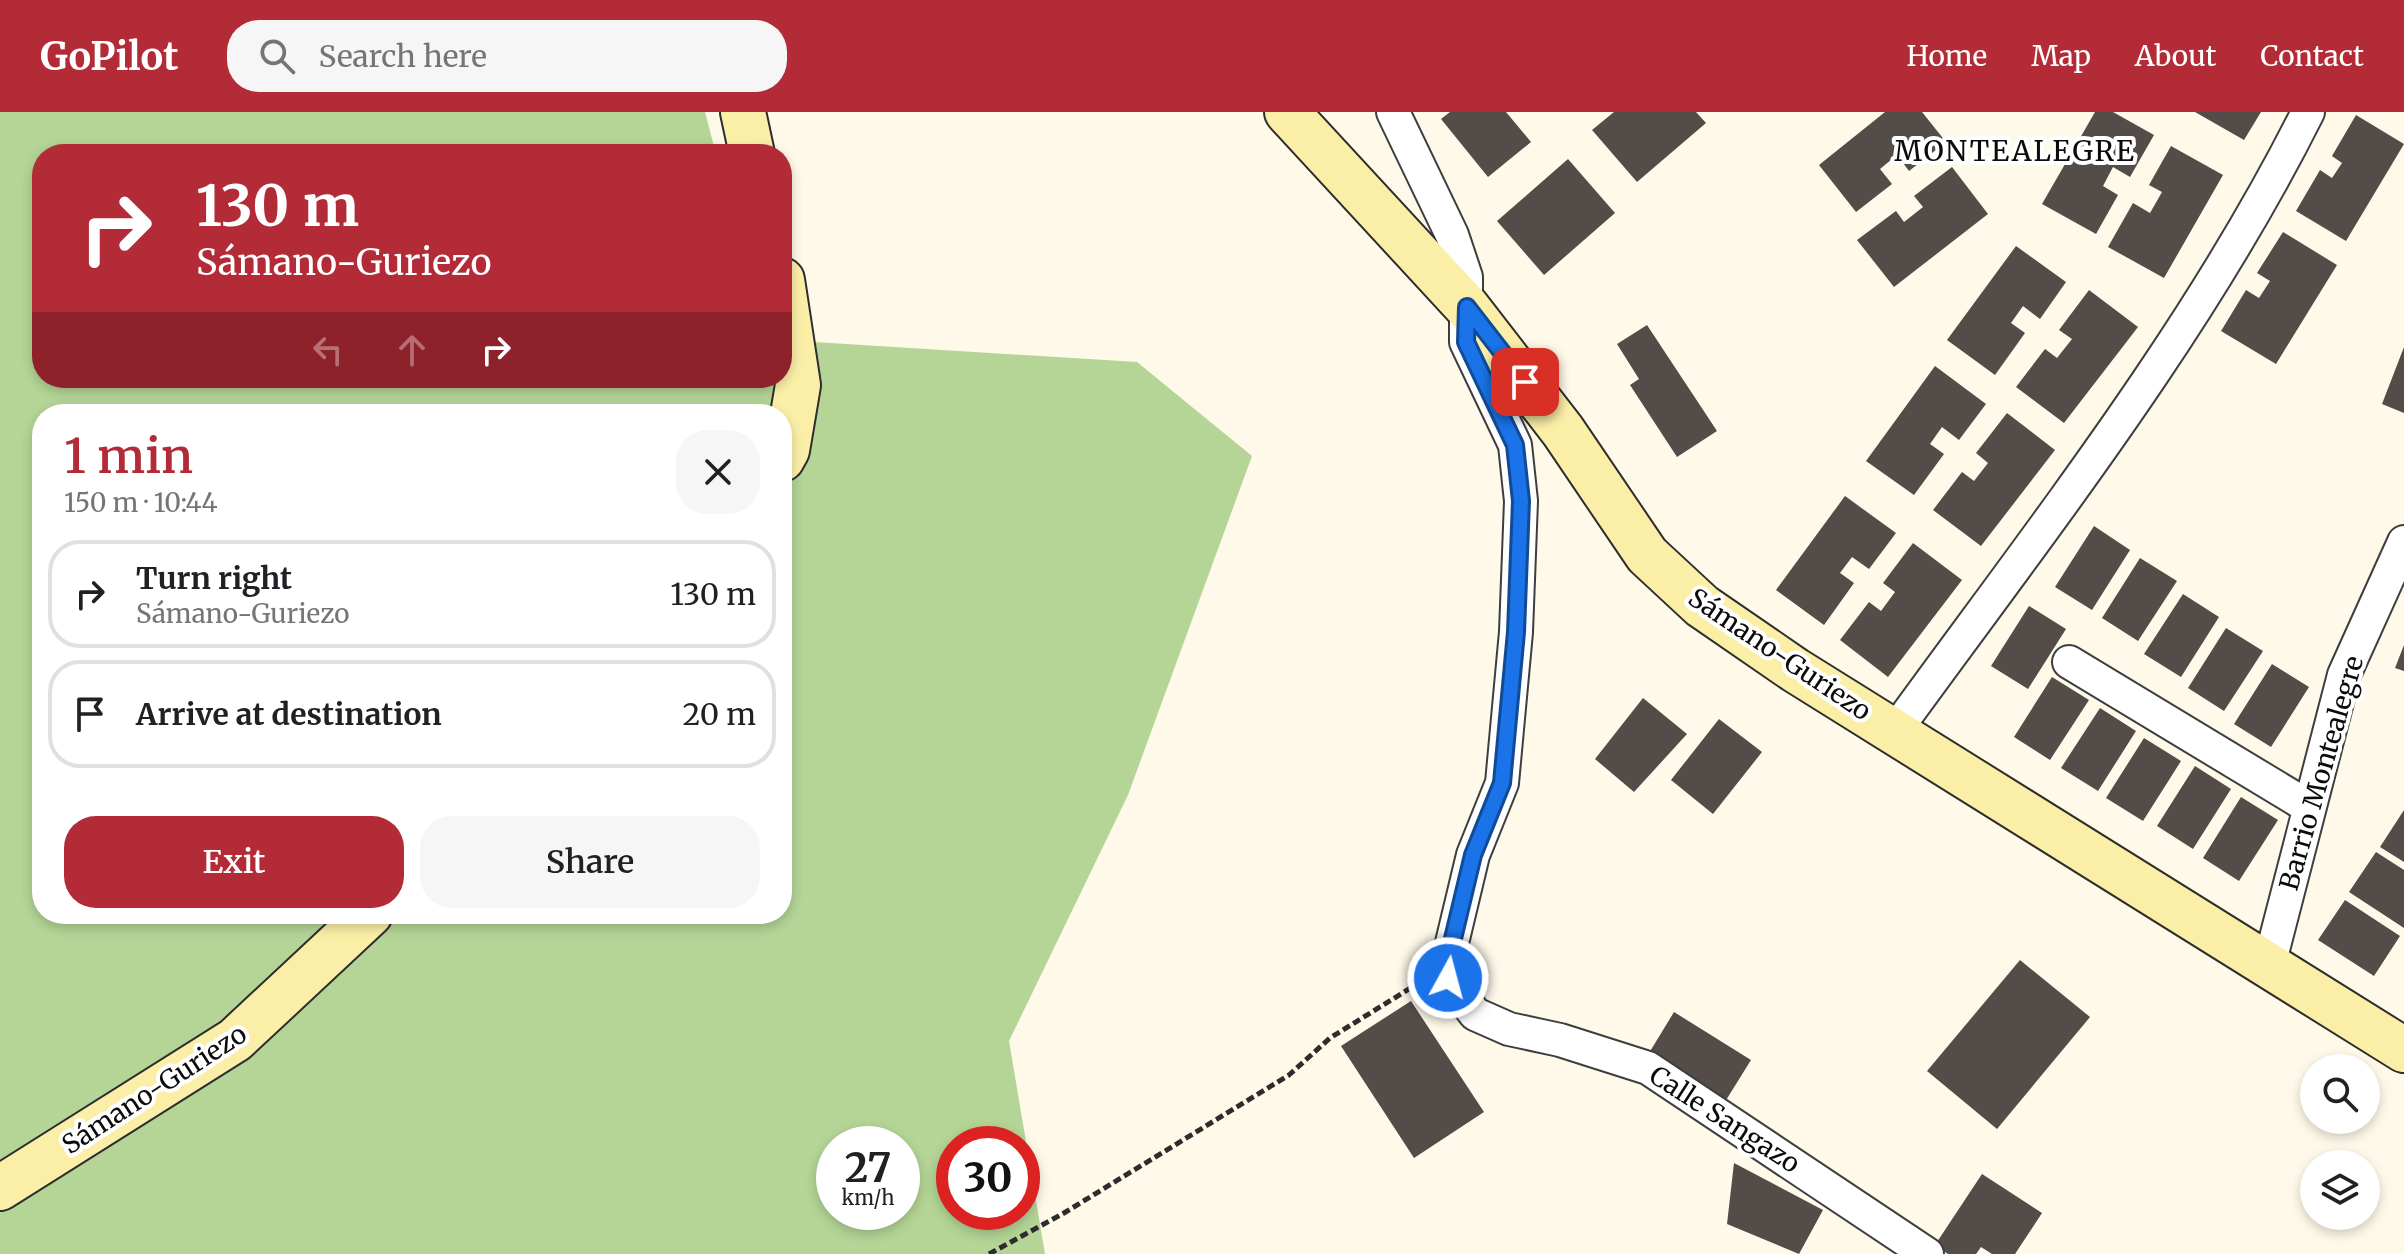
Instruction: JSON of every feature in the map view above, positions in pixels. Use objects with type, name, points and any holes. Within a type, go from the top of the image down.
[{"type":"street","points":[[743,112],[750,144]]},
{"type":"street","name":"Sámano-Guriezo","points":[[1287,112],[1467,307],[1563,431],[1647,555],[1702,606],[1795,670],[2404,1050]]},
{"type":"street","points":[[1393,112],[1452,235],[1466,277],[1466,342],[1515,445],[1521,501],[1516,632],[1502,783],[1473,855],[1450,963]]},
{"type":"street","points":[[1895,731],[2153,376],[2281,166],[2308,112]]},
{"type":"street","points":[[792,346],[798,385],[792,420]]},
{"type":"street","name":"Barrio Montealegre","points":[[2269,965],[2344,675],[2404,542]]},
{"type":"street","points":[[2069,662],[2309,807]]},
{"type":"street","name":"Sámano-Guriezo","points":[[0,1188],[235,1040],[359,924]]},
{"type":"street","name":"Calle Sangazo","points":[[1450,963],[1448,978],[1475,1014],[1509,1029],[1560,1040],[1648,1068],[1927,1254]]},
{"type":"path","points":[[989,1254],[1064,1213],[1289,1075],[1330,1038],[1450,963]]},
{"type":"green space","points":[[0,112],[705,112],[713,144],[32,144],[32,388],[792,388],[792,341],[1137,362],[1252,456],[1128,795],[1009,1041],[1023,1126],[936,1126],[936,1230],[1040,1230],[1040,1224],[1045,1254],[0,1254]]},
{"type":"building","points":[[1450,112],[1506,112],[1531,142],[1488,177],[1441,119]]},
{"type":"building","points":[[1614,112],[1696,112],[1706,123],[1637,182],[1592,130]]},
{"type":"building","points":[[1885,112],[1922,112],[1946,142],[1909,171],[1897,155],[1880,169],[1892,184],[1856,212],[1819,165]]},
{"type":"building","points":[[2095,112],[2113,112],[2154,135],[2130,177],[2113,167],[2103,186],[2118,195],[2096,234],[2042,204]]},
{"type":"building","points":[[2195,112],[2261,112],[2244,140]]},
{"type":"building","points":[[2356,115],[2404,144],[2346,241],[2296,211],[2320,170],[2332,178],[2342,163],[2332,156]]},
{"type":"building","points":[[2171,146],[2223,175],[2164,278],[2108,247],[2133,203],[2150,213],[2162,192],[2149,185]]},
{"type":"building","points":[[1568,159],[1615,213],[1544,275],[1497,221]]},
{"type":"building","points":[[1952,167],[1988,214],[1894,287],[1857,240],[1896,211],[1904,222],[1923,207],[1914,196]]},
{"type":"building","points":[[2283,232],[2337,265],[2276,364],[2221,331],[2246,290],[2259,298],[2270,281],[2257,273]]},
{"type":"building","points":[[2016,246],[2066,282],[2040,319],[2023,306],[2011,323],[2025,333],[1995,375],[1947,340]]},
{"type":"building","points":[[2089,290],[2138,327],[2064,423],[2016,387],[2045,349],[2057,358],[2072,339],[2059,330]]},
{"type":"building","points":[[1647,325],[1717,431],[1677,457],[1630,385],[1639,379],[1617,344]]},
{"type":"building","points":[[2404,347],[2404,413],[2382,404]]},
{"type":"building","points":[[1935,366],[1986,404],[1959,440],[1942,427],[1930,444],[1944,454],[1914,495],[1866,461]]},
{"type":"building","points":[[2007,413],[2055,450],[1981,546],[1933,510],[1962,472],[1974,481],[1988,463],[1976,453]]},
{"type":"building","points":[[1845,496],[1896,533],[1869,569],[1852,557],[1840,573],[1854,583],[1824,625],[1776,590]]},
{"type":"building","points":[[2094,526],[2130,550],[2092,610],[2055,587]]},
{"type":"building","points":[[1913,543],[1962,580],[1888,677],[1840,640],[1869,602],[1881,611],[1895,592],[1883,583]]},
{"type":"building","points":[[2140,558],[2177,581],[2138,641],[2102,618]]},
{"type":"building","points":[[2183,594],[2219,617],[2181,677],[2144,654]]},
{"type":"building","points":[[2029,606],[2066,629],[2028,689],[1991,666]]},
{"type":"building","points":[[2226,628],[2263,651],[2224,711],[2188,688]]},
{"type":"building","points":[[2404,645],[2404,671],[2395,668]]},
{"type":"building","points":[[2272,664],[2309,687],[2271,747],[2234,724]]},
{"type":"building","points":[[2052,677],[2089,700],[2050,760],[2014,737]]},
{"type":"building","points":[[1643,698],[1687,734],[1634,792],[1595,759]]},
{"type":"building","points":[[2100,708],[2136,731],[2098,791],[2061,768]]},
{"type":"building","points":[[1719,719],[1762,752],[1713,814],[1671,780]]},
{"type":"building","points":[[2144,738],[2181,761],[2143,821],[2106,798]]},
{"type":"building","points":[[2195,766],[2231,789],[2193,849],[2157,826]]},
{"type":"building","points":[[2241,797],[2278,820],[2239,881],[2203,858]]},
{"type":"building","points":[[2404,810],[2404,862],[2380,847]]},
{"type":"building","points":[[2376,852],[2404,870],[2404,928],[2349,892]]},
{"type":"building","points":[[2345,900],[2400,936],[2374,976],[2318,940]]},
{"type":"building","points":[[2020,960],[2090,1017],[1997,1129],[1927,1071]]},
{"type":"building","points":[[1411,1001],[1484,1112],[1414,1158],[1341,1046]]},
{"type":"building","points":[[1674,1012],[1751,1060],[1723,1105],[1646,1058]]},
{"type":"building","points":[[1734,1163],[1823,1210],[1799,1254],[1727,1224]]},
{"type":"building","points":[[1982,1174],[2042,1213],[2015,1254],[1992,1254],[1981,1247],[1976,1254],[1948,1254],[1935,1245]]},
{"type":"district","name":"MONTEALEGRE","points":[[2015,151]]},
{"type":"route","points":[[1448,978],[1451,947],[1473,855],[1502,783],[1516,632],[1521,501],[1515,445],[1466,342],[1467,307],[1525,382]]}]
